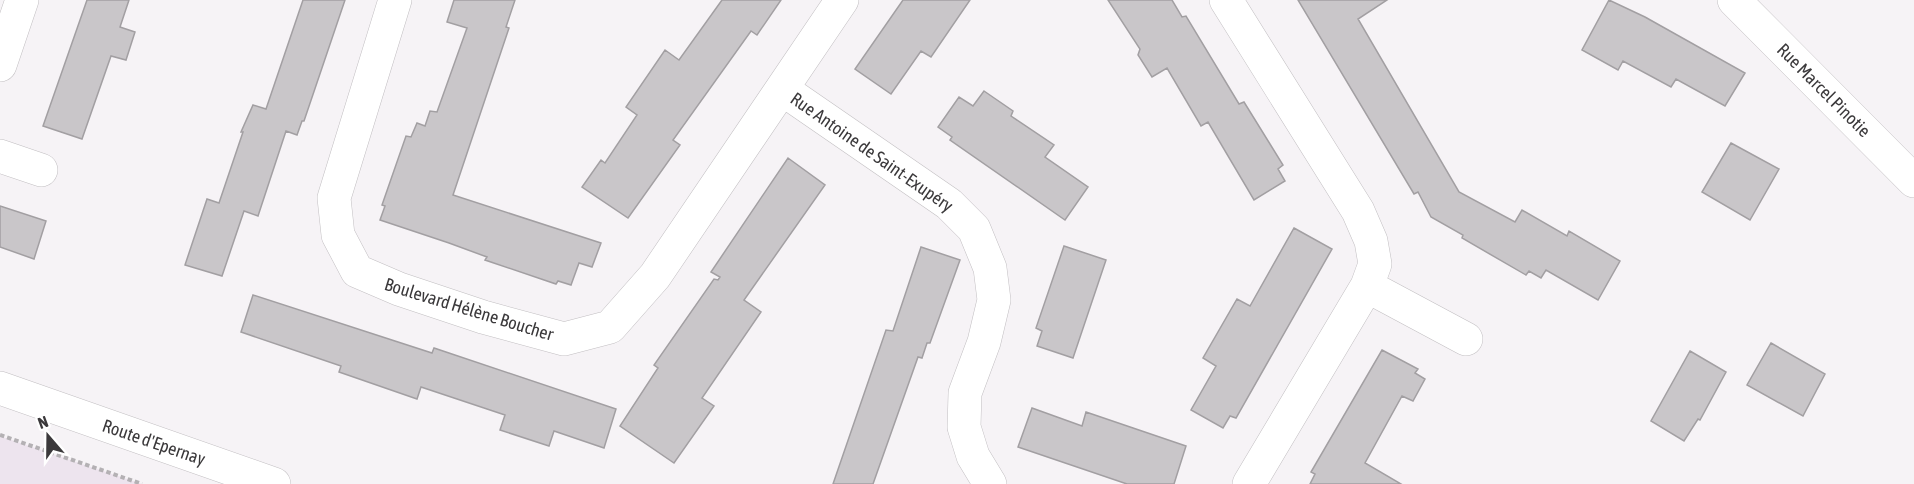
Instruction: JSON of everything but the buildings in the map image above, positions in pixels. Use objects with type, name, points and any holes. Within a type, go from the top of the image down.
[{"type":"street","points":[[0,65],[22,0]]},
{"type":"street","name":"Boulevard Hélène Boucher","points":[[395,0],[334,198],[338,235],[357,271],[399,289],[472,313],[564,339],[610,327],[655,276],[842,0]]},
{"type":"street","points":[[1226,0],[1358,212],[1371,241],[1375,264],[1367,286],[1249,484]]},
{"type":"street","name":"Rue Marcel Pinotie","points":[[1734,0],[1914,181]]},
{"type":"street","name":"Rue Antoine de Saint-Exupéry","points":[[782,89],[949,204],[974,229],[990,268],[994,300],[984,342],[965,393],[964,427],[973,456],[990,484]]},
{"type":"street","points":[[0,156],[41,170]]},
{"type":"street","points":[[1367,286],[1466,339]]},
{"type":"street","name":"Route d'Epernay","points":[[0,388],[274,484]]},
{"type":"path","points":[[0,435],[142,484]]},
{"type":"shaded area","points":[[0,436],[82,464],[142,484],[0,484]]}]
